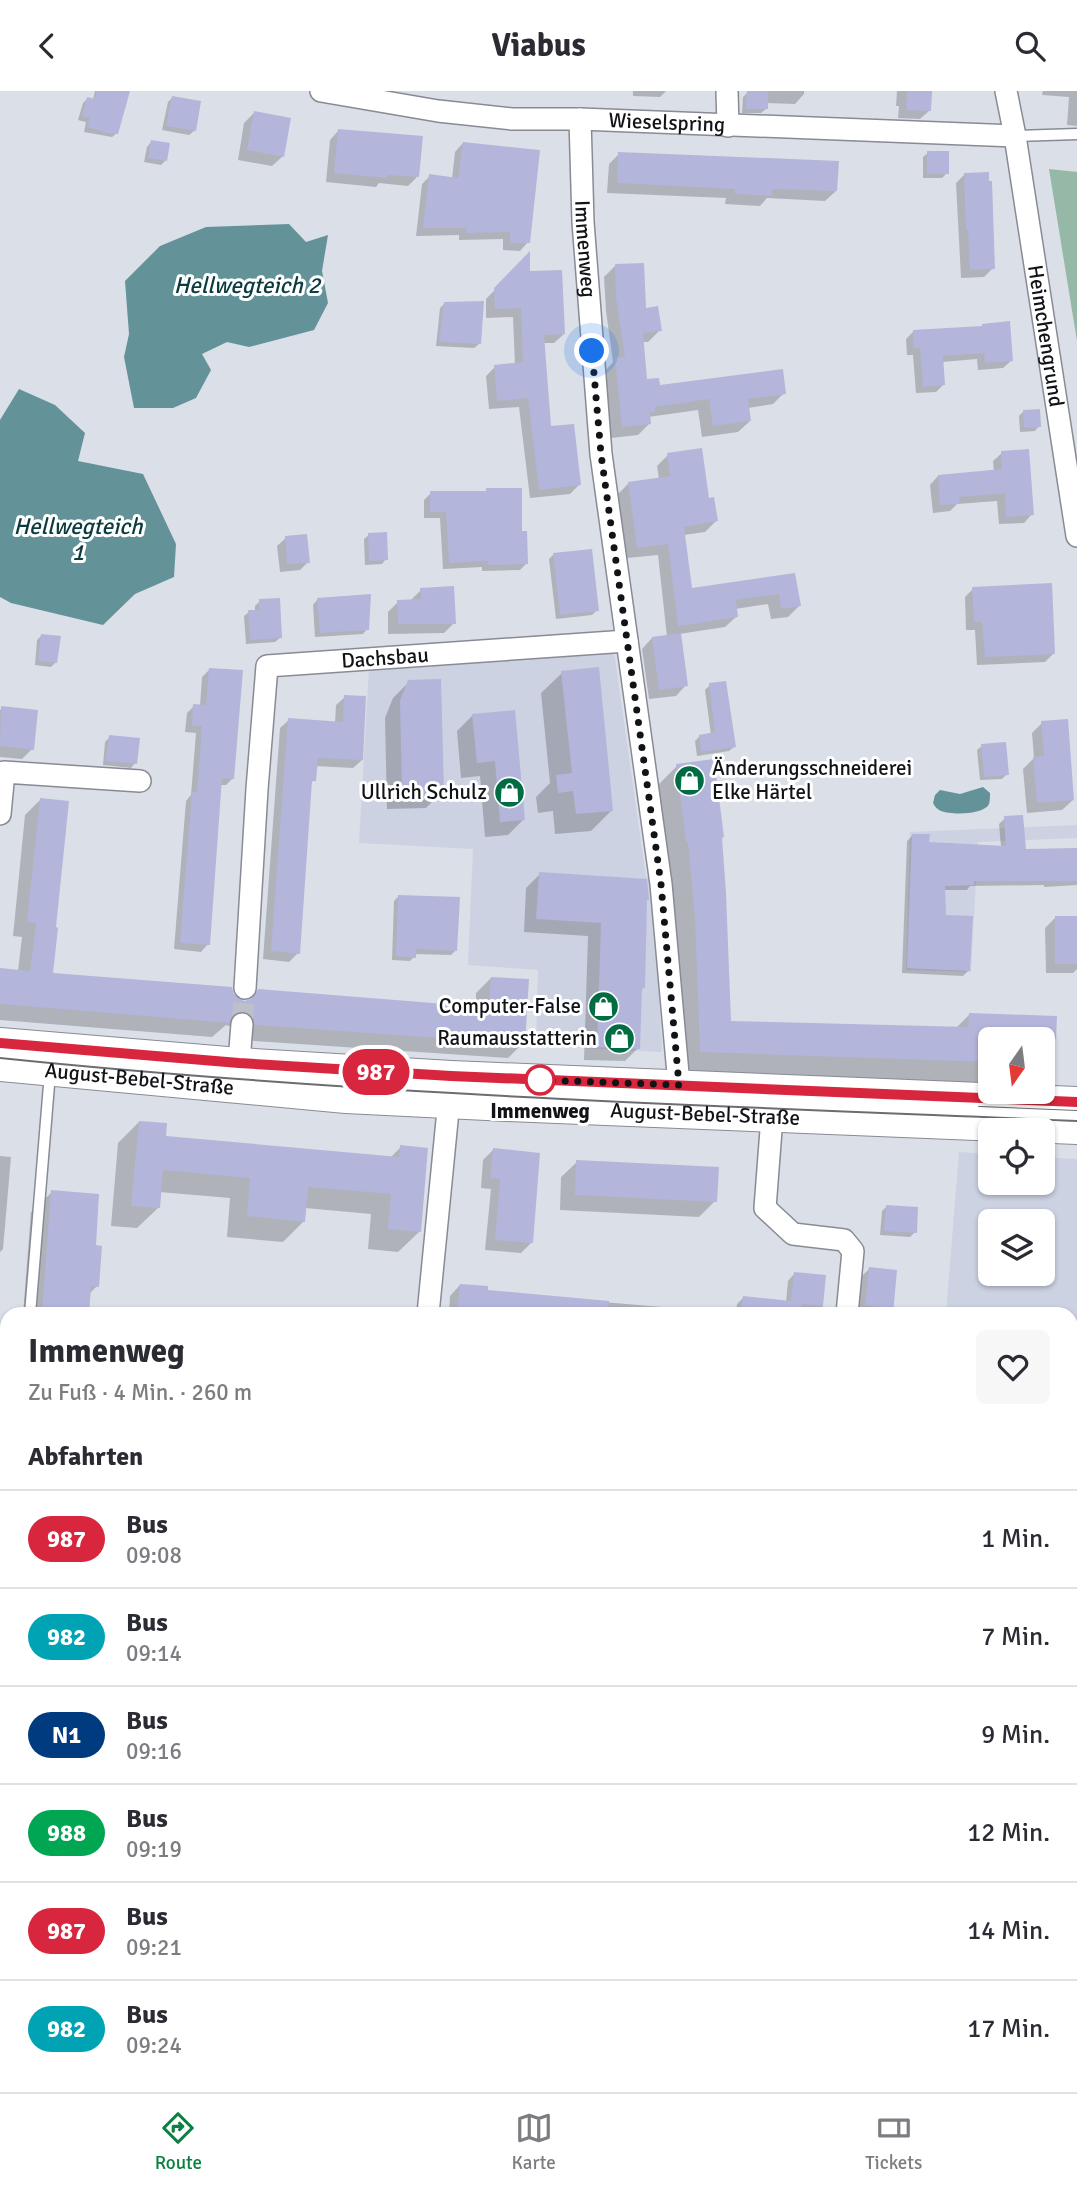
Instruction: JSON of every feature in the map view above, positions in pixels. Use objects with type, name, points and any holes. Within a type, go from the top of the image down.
[{"type":"street","name":"Wieselspring","points":[[321,91],[440,101],[512,119],[580,119],[1015,136]]},
{"type":"street","points":[[727,91],[728,126]]},
{"type":"street","name":"Heimchengrund","points":[[1006,91],[1077,536]]},
{"type":"street","name":"Immenweg","points":[[580,119],[583,222],[601,454],[661,884],[679,1085]]},
{"type":"street","name":"Dachsbau","points":[[245,988],[267,666],[627,641]]},
{"type":"street","points":[[0,814],[4,772],[140,781]]},
{"type":"street","points":[[238,1075],[242,1024]]},
{"type":"street","name":"August-Bebel-Straße","points":[[0,1043],[51,1059],[238,1075],[450,1089],[772,1117],[1077,1129]]},
{"type":"street","name":"August-Bebel-Straße","points":[[0,1066],[51,1059]]},
{"type":"street","name":"August-Bebel-Straße","points":[[450,1089],[679,1085],[1077,1102]]},
{"type":"street","points":[[429,1307],[450,1089]]},
{"type":"street","points":[[772,1117],[765,1208],[793,1234],[844,1240],[853,1251],[848,1307]]},
{"type":"lane","points":[[1015,136],[1077,134]]},
{"type":"lane","points":[[31,1307],[51,1059]]},
{"type":"shaded area","points":[[614,651],[646,877],[653,878],[662,1052],[536,1046],[538,970],[468,965],[473,849],[359,843],[369,668]]},
{"type":"shaded area","points":[[1077,825],[1077,838],[978,842],[971,972],[906,970],[910,832]]},
{"type":"shaded area","points":[[959,1152],[978,1153],[978,1195],[1055,1195],[1055,1158],[1077,1159],[1077,1307],[947,1307]]},
{"type":"green space","points":[[1049,169],[1077,172],[1077,341]]},
{"type":"water","name":"Hellwegteich 2","points":[[289,224],[306,242],[328,235],[322,271],[328,303],[314,330],[249,347],[227,342],[202,354],[211,370],[196,398],[173,408],[134,408],[124,357],[129,334],[125,281],[160,246],[206,227]]},
{"type":"water","name":"Hellwegteich 1","points":[[19,389],[55,405],[85,433],[78,461],[143,474],[176,544],[174,577],[135,594],[103,625],[11,603],[0,597],[0,420]]},
{"type":"water","points":[[983,787],[990,793],[990,800],[986,808],[981,810],[967,813],[946,812],[935,807],[933,803],[940,790],[960,794]]},
{"type":"building","points":[[97,91],[130,91],[118,134],[87,127],[90,118],[82,116],[87,97],[95,99]]},
{"type":"building","points":[[747,91],[768,91],[768,109],[746,109]]},
{"type":"building","points":[[907,91],[932,91],[931,111],[906,110]]},
{"type":"building","points":[[172,96],[201,101],[196,131],[166,126]]},
{"type":"building","points":[[254,111],[291,118],[284,157],[247,150]]},
{"type":"building","points":[[338,129],[423,136],[419,177],[388,175],[387,178],[334,173]]},
{"type":"building","points":[[151,140],[170,143],[167,161],[148,158]]},
{"type":"building","points":[[463,142],[540,150],[530,243],[510,243],[510,232],[466,233],[466,228],[423,228],[429,174],[458,178]]},
{"type":"building","points":[[927,151],[949,151],[949,174],[927,174]]},
{"type":"building","points":[[618,152],[839,161],[837,191],[772,189],[772,196],[735,194],[735,189],[617,183]]},
{"type":"building","points":[[989,172],[989,181],[992,181],[995,269],[970,270],[964,173]]},
{"type":"building","points":[[530,251],[530,271],[562,270],[565,334],[544,335],[551,426],[574,424],[581,485],[539,490],[528,398],[497,401],[494,365],[523,362],[521,308],[495,309],[494,288]]},
{"type":"building","points":[[644,263],[646,308],[658,306],[662,331],[643,333],[647,379],[659,378],[660,385],[783,369],[786,394],[748,399],[751,421],[713,426],[709,399],[655,407],[655,412],[650,412],[651,424],[622,427],[615,358],[625,357],[616,298],[615,264]]},
{"type":"building","points":[[484,301],[481,344],[439,342],[444,302]]},
{"type":"building","points":[[1010,321],[1013,361],[985,363],[984,353],[943,356],[945,385],[923,387],[920,348],[914,348],[913,330],[982,326]]},
{"type":"building","points":[[1040,409],[1041,427],[1024,428],[1023,410]]},
{"type":"building","points":[[702,448],[709,498],[714,497],[718,521],[684,527],[692,588],[795,573],[801,606],[781,609],[779,594],[736,600],[738,617],[678,626],[668,544],[637,548],[628,482],[670,476],[667,453]]},
{"type":"building","points":[[1029,449],[1034,515],[1006,517],[1005,493],[959,497],[960,504],[940,505],[938,475],[1002,469],[1001,451]]},
{"type":"building","points":[[486,488],[522,488],[522,531],[527,531],[528,564],[488,565],[488,561],[449,563],[446,512],[430,512],[430,491],[486,491]]},
{"type":"building","points":[[387,532],[388,560],[369,561],[368,533]]},
{"type":"building","points":[[307,534],[310,563],[287,564],[285,536]]},
{"type":"building","points":[[592,549],[599,611],[560,615],[553,553]]},
{"type":"building","points":[[1052,583],[1055,654],[985,657],[982,622],[974,622],[972,587]]},
{"type":"building","points":[[454,586],[456,624],[398,624],[397,600],[421,599],[420,588]]},
{"type":"building","points":[[371,594],[369,630],[320,633],[317,598]]},
{"type":"building","points":[[280,598],[282,638],[250,640],[248,610],[259,610],[259,599]]},
{"type":"building","points":[[681,633],[688,686],[659,690],[652,637]]},
{"type":"building","points":[[41,634],[61,636],[57,663],[38,661]]},
{"type":"building","points":[[599,667],[613,811],[576,814],[573,791],[558,793],[556,775],[572,773],[561,671]]},
{"type":"building","points":[[209,668],[243,670],[234,779],[222,778],[210,945],[180,943],[192,792],[197,792],[202,726],[192,726],[193,704],[206,705]]},
{"type":"building","points":[[441,679],[444,793],[402,794],[400,701],[408,680]]},
{"type":"building","points":[[726,681],[736,747],[701,752],[699,735],[715,732],[709,683]]},
{"type":"building","points":[[344,695],[366,696],[363,760],[318,758],[316,781],[312,781],[300,954],[271,951],[288,718],[343,722]]},
{"type":"building","points":[[1,706],[38,710],[34,750],[0,746]]},
{"type":"building","name":"Ullrich Schulz","points":[[515,710],[525,820],[500,822],[495,761],[477,763],[472,714]]},
{"type":"building","points":[[1068,719],[1074,800],[1037,803],[1033,757],[1044,756],[1041,721]]},
{"type":"building","points":[[109,735],[140,738],[137,764],[106,761]]},
{"type":"building","points":[[1006,742],[1009,775],[984,777],[981,744]]},
{"type":"building","points":[[714,759],[724,837],[731,1021],[968,1027],[969,1013],[1057,1016],[1056,1039],[1055,1027],[978,1027],[978,1062],[700,1052],[695,918],[688,842],[676,764]]},
{"type":"building","points":[[40,798],[69,801],[53,973],[232,987],[234,994],[244,1001],[251,999],[258,989],[470,1006],[476,1001],[489,1002],[491,977],[529,979],[525,1044],[255,1025],[250,1014],[242,1011],[232,1016],[229,1023],[0,1004],[0,968],[30,971],[36,923],[27,922]]},
{"type":"building","points":[[1023,815],[1026,849],[1077,848],[1077,881],[974,881],[974,885],[945,886],[946,915],[973,916],[970,971],[907,968],[912,834],[930,834],[929,842],[1006,846],[1004,816]]},
{"type":"building","points":[[539,872],[647,879],[649,900],[640,1049],[597,1047],[601,923],[536,919]]},
{"type":"building","points":[[398,895],[460,897],[457,951],[416,949],[416,958],[396,956]]},
{"type":"building","points":[[1055,916],[1077,916],[1077,964],[1055,964]]},
{"type":"building","points":[[139,1121],[167,1123],[166,1136],[399,1157],[400,1145],[428,1148],[421,1232],[388,1229],[391,1194],[308,1187],[305,1222],[247,1216],[250,1178],[163,1170],[160,1208],[131,1206]]},
{"type":"building","points":[[493,1148],[540,1153],[533,1243],[495,1240],[500,1179],[490,1178]]},
{"type":"building","points":[[576,1160],[719,1167],[717,1202],[575,1195]]},
{"type":"building","points":[[51,1190],[99,1194],[96,1245],[102,1246],[99,1287],[91,1286],[90,1307],[43,1307]]},
{"type":"building","points":[[886,1205],[918,1207],[917,1233],[884,1231]]},
{"type":"building","points":[[869,1267],[897,1270],[894,1307],[865,1306]]},
{"type":"building","points":[[794,1272],[826,1275],[823,1306],[802,1304],[802,1307],[742,1307],[743,1296],[791,1301]]},
{"type":"building","points":[[460,1284],[488,1286],[488,1290],[609,1301],[609,1307],[458,1307]]},
{"type":"tunnel","points":[[242,1024],[245,988]]},
{"type":"tram line","points":[[0,1058],[134,1071],[403,1090],[1077,1121]]},
{"type":"tram line","points":[[979,1106],[1077,1110]]},
{"type":"bus line","name":"987","points":[[0,1043],[239,1063],[451,1076],[1077,1102]]},
{"type":"place","name":"Änderungsschneiderei Elke Härtel","points":[[689,780]]},
{"type":"place","name":"Ullrich Schulz","points":[[510,792]]},
{"type":"place","name":"Computer-False","points":[[604,1006]]},
{"type":"place","name":"Raumausstatterin","points":[[620,1038]]},
{"type":"place","name":"Immenweg","points":[[540,1080]]},
{"type":"route","points":[[540,1080],[679,1085],[661,884],[601,454],[592,351]]}]
